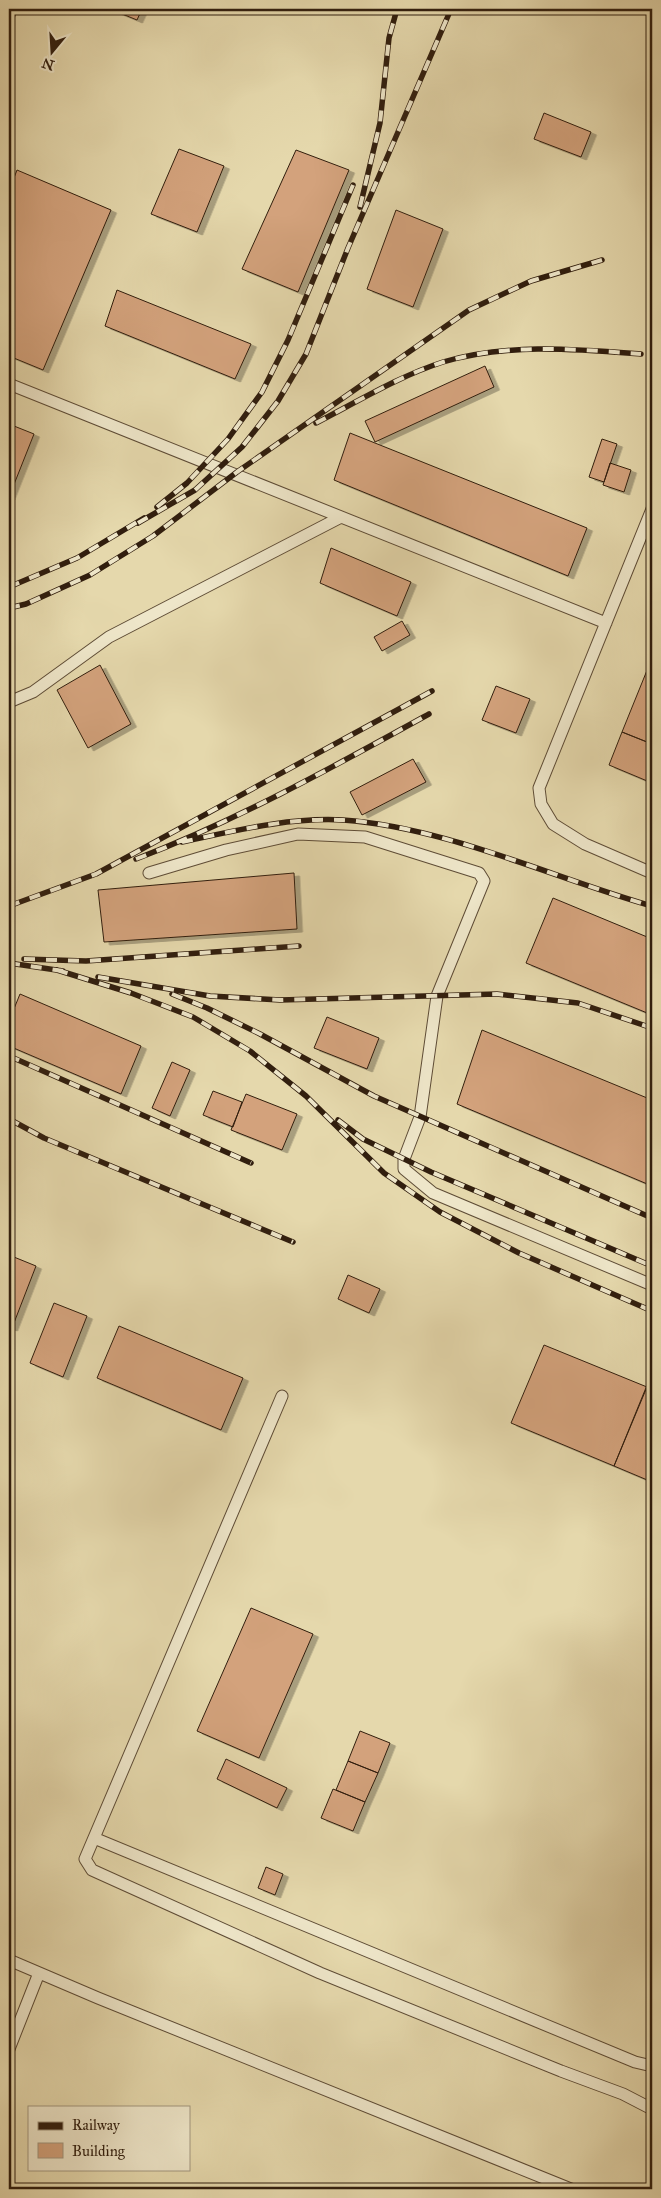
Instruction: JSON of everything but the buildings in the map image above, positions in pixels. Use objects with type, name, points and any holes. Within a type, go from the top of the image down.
[{"type":"lane","points":[[9,15],[12,9]]},
{"type":"lane","points":[[9,384],[606,623]]},
{"type":"lane","points":[[652,509],[648,530],[606,623],[539,788],[541,804],[553,824],[585,844],[652,873]]},
{"type":"lane","points":[[9,702],[33,692],[109,638],[341,517]]},
{"type":"lane","points":[[150,873],[226,850],[298,834],[365,837],[479,873],[484,881],[437,996],[420,1117],[404,1159],[404,1169],[433,1193],[652,1285]]},
{"type":"lane","points":[[282,1396],[85,1859],[92,1870],[320,1973],[561,2071],[623,2094],[652,2109]]},
{"type":"lane","points":[[94,1838],[635,2062],[652,2066]]},
{"type":"lane","points":[[9,1960],[571,2189]]},
{"type":"lane","points":[[9,2049],[39,1973]]},
{"type":"railway","points":[[360,207],[380,123],[389,38],[397,9]]},
{"type":"railway","points":[[138,523],[195,490],[242,447],[278,401],[306,354],[348,248],[451,9]]},
{"type":"railway","points":[[157,507],[187,483],[228,439],[262,392],[288,340],[353,185]]},
{"type":"railway","points":[[9,608],[26,604],[90,575],[153,536],[237,472],[469,310],[531,281],[602,260]]},
{"type":"railway","points":[[316,423],[410,374],[443,362],[467,356],[492,352],[541,349],[641,354]]},
{"type":"railway","points":[[9,587],[77,558],[144,518]]},
{"type":"railway","points":[[9,906],[96,874],[432,691]]},
{"type":"railway","points":[[136,859],[248,810],[321,773],[429,714]]},
{"type":"railway","points":[[182,842],[262,826],[302,821],[343,820],[382,825],[421,832],[460,843],[652,906]]},
{"type":"railway","points":[[24,959],[86,961],[299,946]]},
{"type":"railway","points":[[9,963],[63,971]]},
{"type":"railway","points":[[57,970],[131,993],[193,1017],[250,1051],[306,1096],[384,1173],[440,1212],[519,1253],[652,1311]]},
{"type":"railway","points":[[98,977],[210,996],[280,1000],[497,994],[578,1003],[652,1028]]},
{"type":"railway","points":[[172,994],[207,1008],[260,1034],[374,1096],[652,1218]]},
{"type":"railway","points":[[9,1056],[251,1163]]},
{"type":"railway","points":[[9,1119],[44,1138],[293,1242]]},
{"type":"railway","points":[[338,1120],[363,1139],[431,1172],[652,1266]]}]
